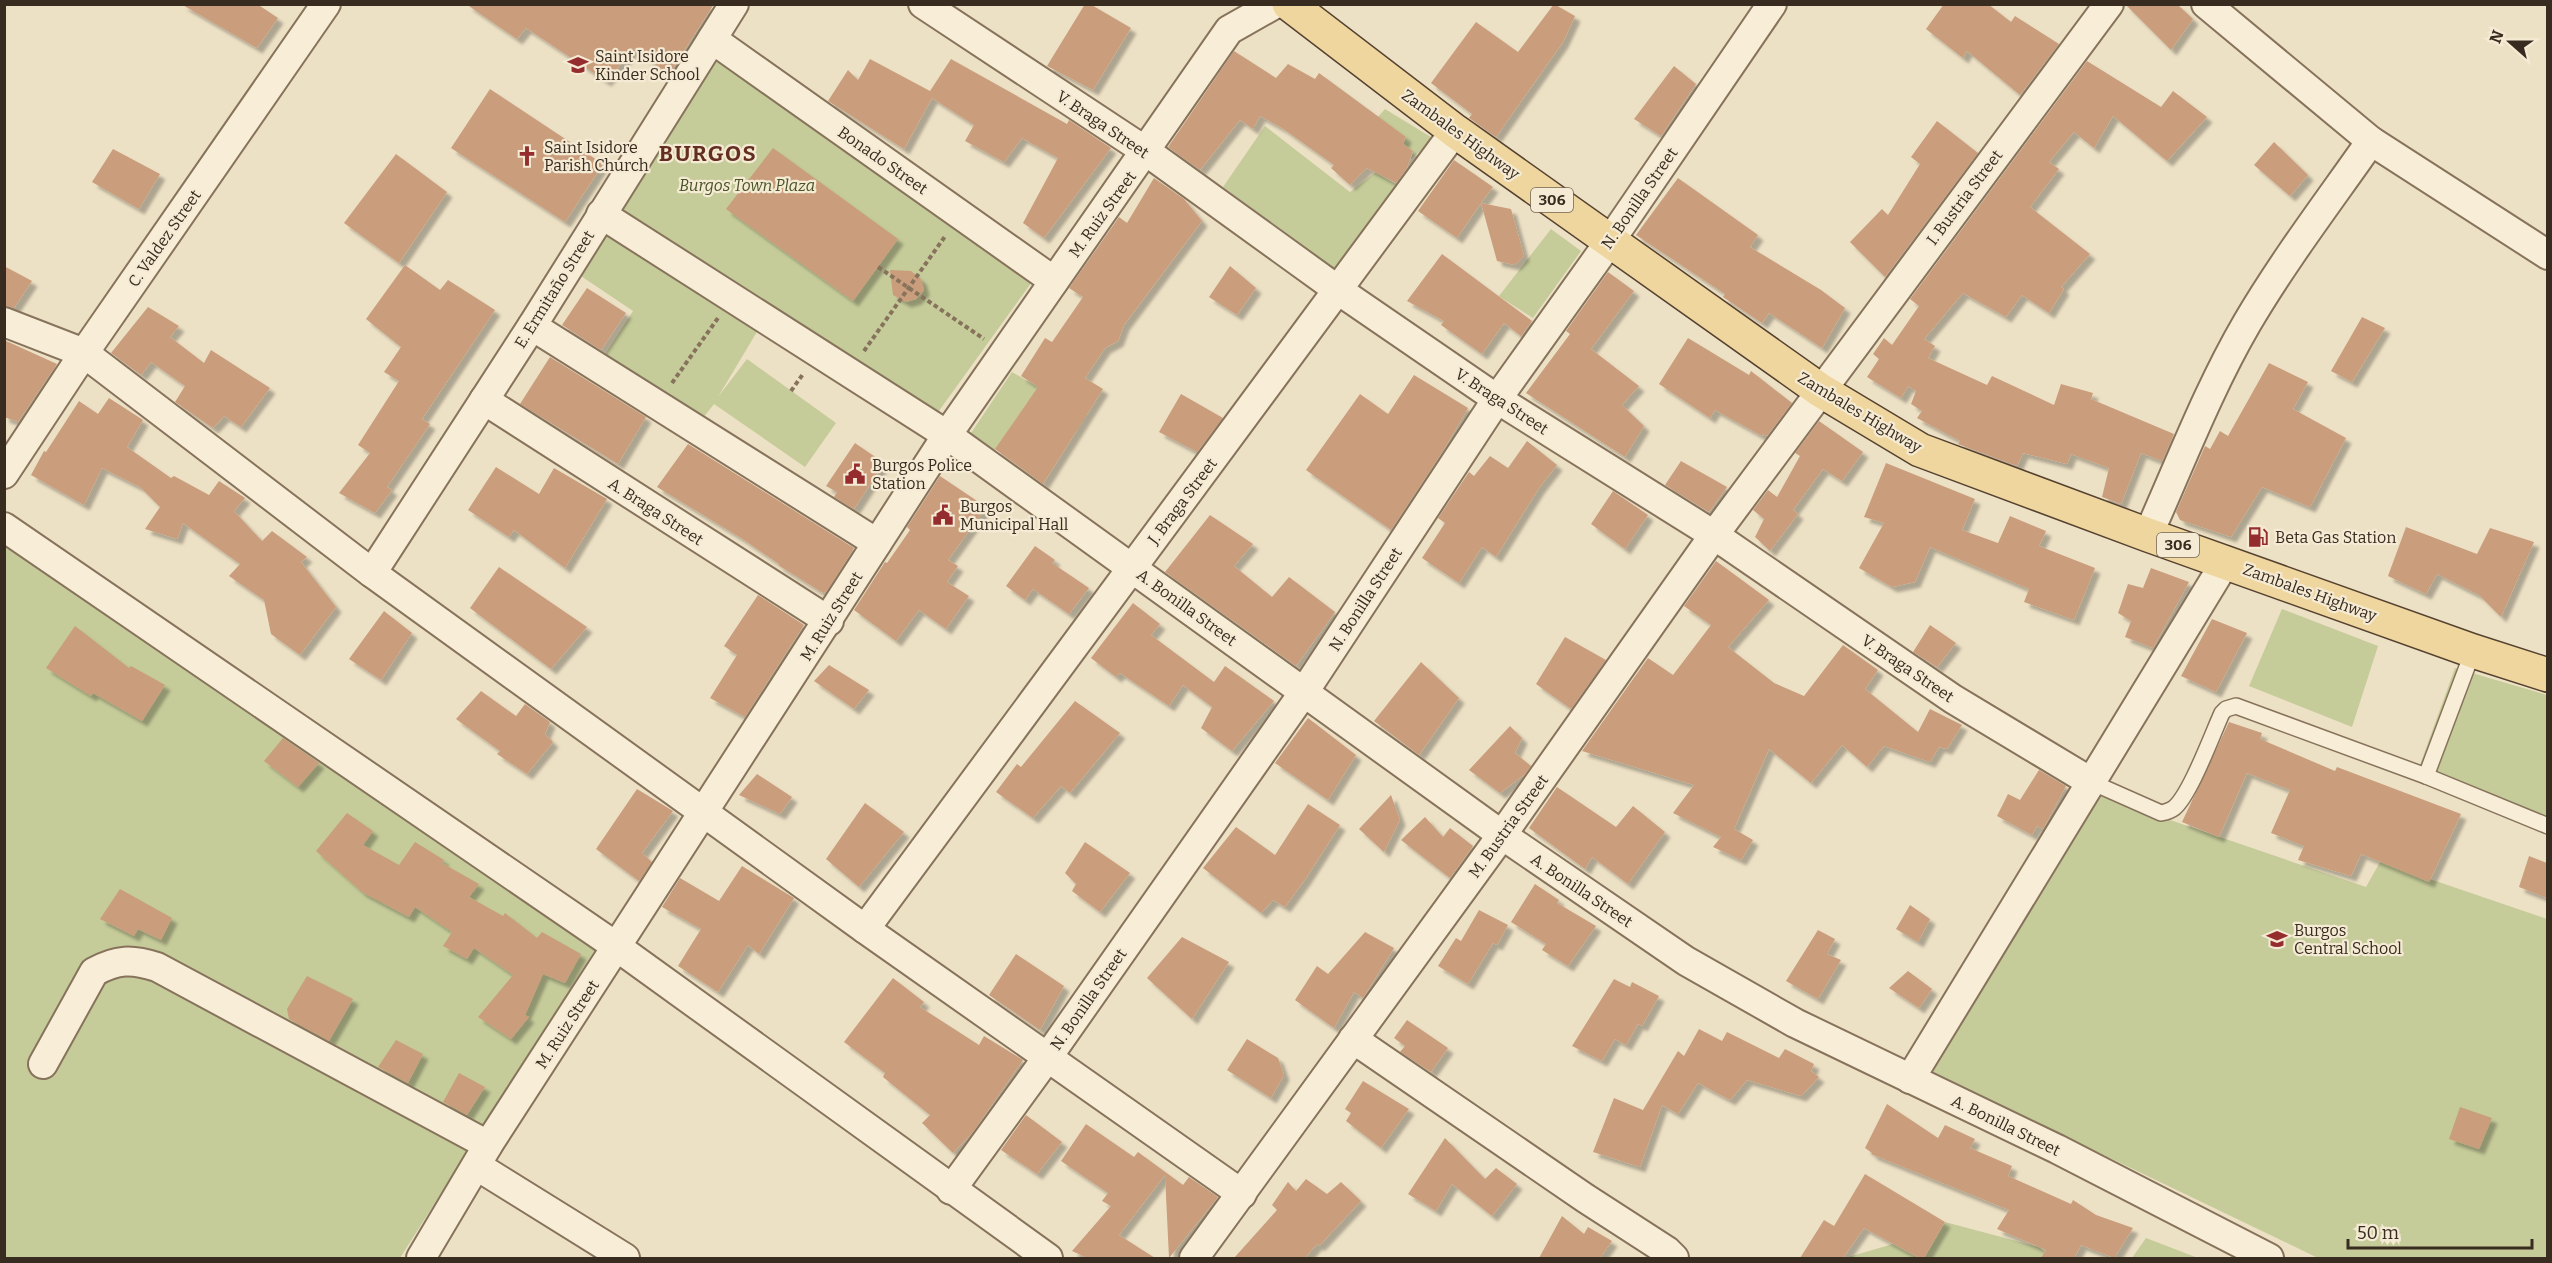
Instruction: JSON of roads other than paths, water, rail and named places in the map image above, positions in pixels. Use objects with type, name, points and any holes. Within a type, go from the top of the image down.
[{"type":"main road","name":"Zambales Highway","points":[[1288,4],[1455,131],[1820,390],[1920,450],[2148,535],[2226,561],[2472,651],[2547,675]]},
{"type":"street","name":"C. Valdez Street","points":[[4,474],[84,352],[326,4]]},
{"type":"street","name":"E. Ermitaño Street","points":[[372,573],[532,326],[734,4]]},
{"type":"street","name":"V. Braga Street","points":[[924,4],[1147,152],[1338,290],[1497,399],[1714,535],[1953,699],[2091,782]]},
{"type":"street","name":"M. Ruiz Street","points":[[421,1258],[616,947],[829,621],[947,435],[1147,152],[1229,30],[1275,4]]},
{"type":"street","name":"N. Bonilla Street","points":[[951,1190],[1047,1058],[1304,692],[1497,399],[1610,241],[1772,4]]},
{"type":"street","name":"I. Bustria Street","points":[[1820,390],[2109,4]]},
{"type":"street","points":[[2206,4],[2371,141],[2547,255]]},
{"type":"street","name":"Bonado Street","points":[[712,39],[1054,281]]},
{"type":"street","name":"J. Braga Street","points":[[865,929],[1455,131]]},
{"type":"street","points":[[2148,535],[2216,382],[2246,324],[2371,141]]},
{"type":"street","name":"A. Bonilla Street","points":[[601,214],[947,435],[1502,835],[1686,961],[1794,1023],[2057,1149],[2269,1258]]},
{"type":"street","points":[[4,322],[84,352],[372,573],[865,929],[1242,1194]]},
{"type":"street","points":[[532,326],[877,543]]},
{"type":"street","name":"M. Bustria Street","points":[[1194,1258],[1502,835],[1714,535],[1820,390]]},
{"type":"street","name":"A. Braga Street","points":[[484,400],[829,621]]},
{"type":"street","points":[[4,527],[616,947],[1048,1258]]},
{"type":"street","points":[[1910,1079],[2226,561]]},
{"type":"street","points":[[43,1064],[94,972],[108,964],[122,960],[139,961],[157,967],[483,1156],[625,1258]]},
{"type":"street","points":[[1353,1039],[1585,1198],[1667,1251],[1674,1258]]},
{"type":"lane","points":[[2426,776],[2472,651]]},
{"type":"lane","points":[[2091,782],[2161,813],[2168,812],[2176,807],[2185,795],[2222,713],[2236,706],[2426,776],[2547,826]]},
{"type":"place","name":"Saint Isidore Kinder School","points":[[578,65]]},
{"type":"place","name":"Saint Isidore Parish Church","points":[[527,156]]},
{"type":"place","name":"Burgos Police Station","points":[[855,474]]},
{"type":"place","name":"Burgos Municipal Hall","points":[[943,515]]},
{"type":"place","name":"Beta Gas Station","points":[[2258,537]]},
{"type":"place","name":"Burgos Central School","points":[[2277,939]]},
{"type":"district","name":"BURGOS","points":[[708,153]]},
{"type":"park label","name":"Burgos Town Plaza","points":[[747,185]]}]
